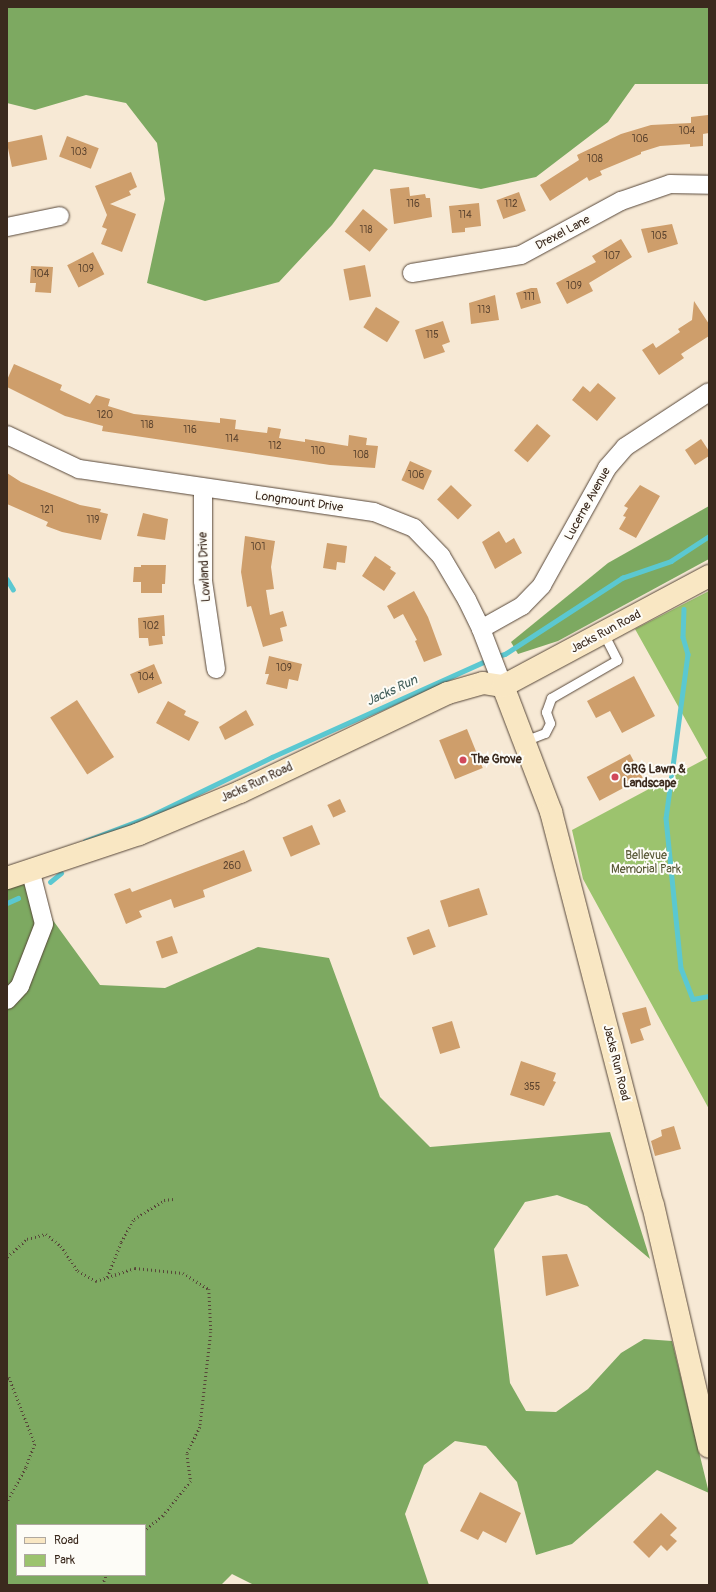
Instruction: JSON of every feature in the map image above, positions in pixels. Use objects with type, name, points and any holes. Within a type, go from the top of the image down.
[{"type":"street","name":"Drexel Lane","points":[[412,273],[521,255],[621,201],[670,184],[709,185]]},
{"type":"street","points":[[7,227],[60,216]]},
{"type":"street","name":"Lucerne Avenue","points":[[481,629],[522,606],[542,585],[607,468],[625,447],[709,392]]},
{"type":"street","name":"Longmount Drive","points":[[7,435],[79,469],[374,512],[414,528],[441,556],[481,629],[496,667]]},
{"type":"street","name":"Lowland Drive","points":[[203,488],[203,581],[216,669]]},
{"type":"street","name":"Jacks Run Road","points":[[7,878],[30,869],[140,834],[240,792],[448,693],[483,683],[496,667],[603,633],[709,576]]},
{"type":"street","name":"Jacks Run Road","points":[[496,667],[553,820],[653,1205],[709,1447]]},
{"type":"street","points":[[7,1000],[20,986],[44,924],[30,869]]},
{"type":"lane","points":[[524,741],[545,734],[550,723],[546,712],[551,698],[617,660],[603,633]]},
{"type":"path","points":[[107,1277],[121,1242],[134,1219],[164,1200],[173,1199]]},
{"type":"path","points":[[7,1257],[27,1239],[46,1234],[61,1246],[78,1271],[96,1281],[135,1268],[183,1273],[208,1289],[211,1332],[200,1427],[187,1454],[191,1481],[163,1516],[146,1529]]},
{"type":"path","points":[[7,1379],[9,1377],[34,1444],[26,1468],[7,1502]]},
{"type":"green space","points":[[7,7],[709,7],[709,84],[635,84],[608,122],[536,177],[481,189],[374,169],[332,225],[279,282],[205,301],[147,283],[165,199],[157,143],[126,103],[86,95],[35,110],[7,103]]},
{"type":"green space","points":[[709,506],[709,559],[558,641],[518,654],[511,642],[608,563]]},
{"type":"green space","name":"Bellevue Memorial Park","points":[[709,591],[709,1109],[583,879],[572,830],[707,758],[635,629]]},
{"type":"green space","points":[[30,869],[44,924],[52,919],[100,985],[165,988],[258,947],[329,958],[380,1097],[430,1147],[610,1132],[650,1259],[587,1206],[557,1195],[525,1202],[494,1249],[510,1383],[526,1411],[556,1412],[588,1389],[621,1353],[644,1339],[672,1341],[709,1493],[657,1470],[572,1544],[536,1555],[517,1482],[486,1446],[455,1441],[424,1465],[405,1514],[429,1585],[254,1585],[232,1574],[221,1585],[7,1585],[7,878]]},
{"type":"building","points":[[708,115],[709,133],[703,134],[703,146],[690,147],[690,144],[660,146],[641,152],[641,154],[600,171],[602,175],[589,181],[587,177],[550,201],[540,185],[579,160],[577,155],[621,134],[651,125],[691,123],[691,117]]},
{"type":"building","points":[[42,135],[47,159],[12,167],[7,142]]},
{"type":"building","points":[[67,136],[99,148],[91,169],[59,157]]},
{"type":"building","points":[[131,172],[137,187],[129,191],[131,195],[110,204],[136,214],[122,252],[101,244],[107,229],[102,227],[107,215],[95,186]]},
{"type":"building","points":[[409,187],[410,196],[425,194],[426,198],[430,198],[432,217],[394,224],[390,189]]},
{"type":"building","points":[[519,192],[526,211],[503,219],[496,200]]},
{"type":"building","points":[[479,203],[481,226],[465,228],[465,232],[452,233],[449,206]]},
{"type":"building","points":[[363,209],[388,229],[370,252],[345,232]]},
{"type":"building","points":[[672,224],[678,244],[648,253],[641,229]]},
{"type":"building","points":[[621,239],[632,257],[589,283],[593,291],[567,304],[556,283],[596,262],[592,256]]},
{"type":"building","points":[[93,252],[104,274],[79,287],[67,265]]},
{"type":"building","points":[[365,265],[371,296],[350,301],[343,269]]},
{"type":"building","points":[[31,266],[53,267],[51,293],[35,292],[36,283],[30,283]]},
{"type":"building","points":[[531,288],[537,288],[541,303],[521,309],[516,293]]},
{"type":"building","points":[[495,295],[499,320],[471,324],[469,303]]},
{"type":"building","points":[[694,301],[709,324],[709,336],[681,354],[684,358],[659,375],[642,350],[653,343],[656,348],[680,332],[678,329],[692,320]]},
{"type":"building","points":[[376,307],[400,322],[387,342],[363,327]]},
{"type":"building","points":[[443,321],[450,342],[442,345],[445,352],[424,359],[415,330]]},
{"type":"building","points":[[14,364],[62,385],[60,390],[90,404],[96,395],[110,399],[108,406],[134,414],[220,423],[220,418],[236,420],[235,429],[267,433],[268,427],[281,429],[279,438],[305,442],[305,439],[348,446],[349,435],[367,438],[366,445],[378,446],[375,468],[330,465],[102,431],[103,426],[65,416],[7,387],[7,380]]},
{"type":"building","points":[[598,383],[616,398],[597,421],[572,400],[583,386],[590,392]]},
{"type":"building","points":[[537,424],[551,436],[528,462],[514,450]]},
{"type":"building","points":[[701,439],[709,451],[709,456],[695,465],[685,450]]},
{"type":"building","points":[[410,461],[432,471],[423,490],[401,480]]},
{"type":"building","points":[[7,473],[21,482],[80,505],[101,509],[100,512],[108,514],[101,540],[62,532],[46,526],[48,522],[7,504]]},
{"type":"building","points":[[451,485],[472,505],[458,520],[437,499]]},
{"type":"building","points":[[640,485],[660,496],[636,538],[619,529],[626,517],[623,516],[628,508],[624,506]]},
{"type":"building","points":[[143,513],[168,519],[165,540],[137,536]]},
{"type":"building","points":[[499,531],[506,543],[514,538],[522,553],[495,569],[482,542]]},
{"type":"building","points":[[245,536],[275,541],[271,567],[274,589],[266,590],[270,615],[283,611],[287,626],[280,628],[283,641],[263,647],[251,606],[247,607],[241,572]]},
{"type":"building","points":[[327,543],[347,546],[345,563],[337,562],[336,570],[323,568]]},
{"type":"building","points":[[375,556],[391,567],[390,569],[396,573],[384,591],[362,576]]},
{"type":"building","points":[[141,565],[166,565],[165,584],[162,584],[162,593],[141,593],[141,582],[133,582],[134,567],[141,567]]},
{"type":"building","points":[[414,591],[428,617],[442,655],[424,662],[415,641],[417,640],[403,614],[394,619],[387,606]]},
{"type":"building","points":[[164,615],[165,636],[162,636],[163,644],[149,646],[148,638],[139,638],[138,618]]},
{"type":"building","points":[[269,656],[302,664],[298,681],[289,679],[287,689],[266,684],[269,674],[265,674]]},
{"type":"building","points":[[154,664],[162,683],[138,693],[130,674]]},
{"type":"building","points":[[634,676],[655,716],[622,733],[610,711],[596,718],[587,701]]},
{"type":"building","points":[[77,700],[114,757],[87,774],[50,717]]},
{"type":"building","points":[[168,701],[186,711],[184,715],[199,722],[189,741],[156,723]]},
{"type":"building","points":[[246,710],[254,725],[225,740],[219,727]]},
{"type":"building","name":"The Grove","points":[[467,729],[483,768],[455,779],[439,740]]},
{"type":"building","name":"GRG Lawn & Landscape","points":[[630,754],[643,778],[599,801],[587,777]]},
{"type":"building","points":[[340,799],[346,812],[333,818],[327,805]]},
{"type":"building","points":[[312,825],[320,844],[291,857],[283,838]]},
{"type":"building","points":[[244,850],[252,871],[203,890],[205,897],[174,908],[171,899],[139,911],[142,917],[126,924],[114,894],[130,888],[132,892]]},
{"type":"building","points":[[479,888],[488,915],[449,927],[440,901]]},
{"type":"building","points":[[429,929],[436,947],[413,955],[407,938]]},
{"type":"building","points":[[172,936],[178,953],[162,959],[156,942]]},
{"type":"building","points":[[646,1007],[651,1025],[640,1029],[644,1040],[631,1044],[622,1013]]},
{"type":"building","points":[[452,1021],[460,1048],[440,1054],[432,1027]]},
{"type":"building","points":[[521,1061],[556,1073],[553,1081],[556,1082],[544,1106],[510,1095]]},
{"type":"building","points":[[674,1126],[681,1149],[655,1156],[651,1141],[662,1136],[661,1130]]},
{"type":"building","points":[[567,1254],[579,1286],[546,1296],[542,1256]]},
{"type":"building","points":[[480,1492],[521,1513],[506,1543],[483,1531],[478,1540],[460,1531]]},
{"type":"building","points":[[661,1513],[677,1528],[670,1535],[677,1541],[667,1551],[661,1545],[649,1558],[633,1542]]},
{"type":"waterway","name":"Jacks Run","points":[[495,657],[505,654],[622,578],[671,561],[709,536]]},
{"type":"waterway","points":[[7,579],[13,589]]},
{"type":"waterway","points":[[684,609],[683,637],[688,654],[666,818],[681,968],[693,999],[709,996]]},
{"type":"waterway","name":"Jacks Run","points":[[85,841],[146,818],[272,757],[488,660]]},
{"type":"waterway","name":"Jacks Run","points":[[50,882],[61,873]]},
{"type":"waterway","name":"Jacks Run","points":[[7,903],[18,898]]},
{"type":"place","name":"The Grove","points":[[463,760]]},
{"type":"place","name":"GRG Lawn & Landscape","points":[[615,777]]}]
